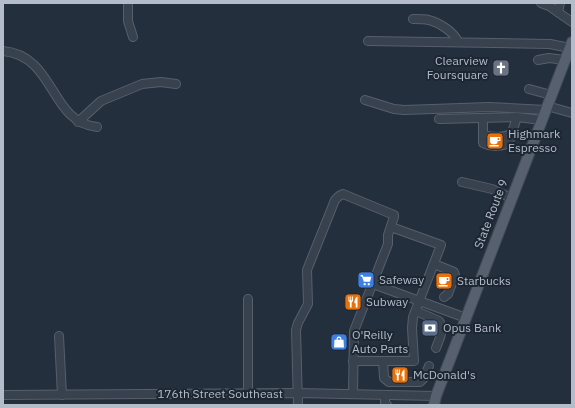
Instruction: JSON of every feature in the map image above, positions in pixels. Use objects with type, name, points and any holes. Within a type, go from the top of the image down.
[{"type":"main road","name":"State Route 9","points":[[430,405],[435,400],[546,108],[569,53]]},
{"type":"street","points":[[128,3],[128,21],[132,37]]},
{"type":"street","points":[[541,3],[549,6],[572,22]]},
{"type":"street","points":[[558,12],[560,3]]},
{"type":"street","points":[[413,19],[428,20],[433,22],[455,35],[458,42]]},
{"type":"street","points":[[368,41],[550,44],[569,53]]},
{"type":"street","points":[[3,51],[19,55],[32,63],[42,73],[66,111],[78,122],[87,126],[96,127]]},
{"type":"street","points":[[538,60],[569,53]]},
{"type":"street","points":[[78,122],[102,101],[142,84],[161,82],[176,84]]},
{"type":"street","points":[[529,89],[552,95]]},
{"type":"street","points":[[366,100],[394,109],[418,111],[489,107],[546,108],[572,113]]},
{"type":"street","points":[[483,118],[483,135],[507,136],[511,134],[517,117]]},
{"type":"street","points":[[439,119],[517,117],[542,120]]},
{"type":"street","points":[[462,182],[492,189],[512,198]]},
{"type":"street","points":[[298,405],[296,330],[308,304],[307,270],[335,200],[343,194],[394,215],[394,220],[388,235],[388,244],[354,331],[353,394]]},
{"type":"street","points":[[353,361],[414,361],[412,322],[441,245],[391,227]]},
{"type":"street","points":[[434,264],[454,272],[455,275],[448,294],[444,297]]},
{"type":"street","points":[[372,284],[466,318]]},
{"type":"street","points":[[248,299],[248,394]]},
{"type":"street","points":[[416,311],[439,321],[441,324],[441,333],[436,348]]},
{"type":"street","points":[[59,336],[62,395]]},
{"type":"street","points":[[383,361],[384,378],[389,382],[420,382],[424,378],[429,366]]},
{"type":"street","name":"176th Street Southeast","points":[[3,395],[298,393],[385,395],[435,400]]},
{"type":"street","points":[[385,395],[385,403],[387,405]]},
{"type":"place","name":"Clearview Foursquare","points":[[501,68]]},
{"type":"place","name":"Highmark Espresso","points":[[495,141]]},
{"type":"place","name":"Safeway","points":[[366,280]]},
{"type":"place","name":"Starbucks","points":[[444,281]]},
{"type":"place","name":"Subway","points":[[353,302]]},
{"type":"place","name":"Opus Bank","points":[[430,328]]},
{"type":"place","name":"O'Reilly Auto Parts","points":[[339,342]]},
{"type":"place","name":"McDonald's","points":[[400,375]]}]
